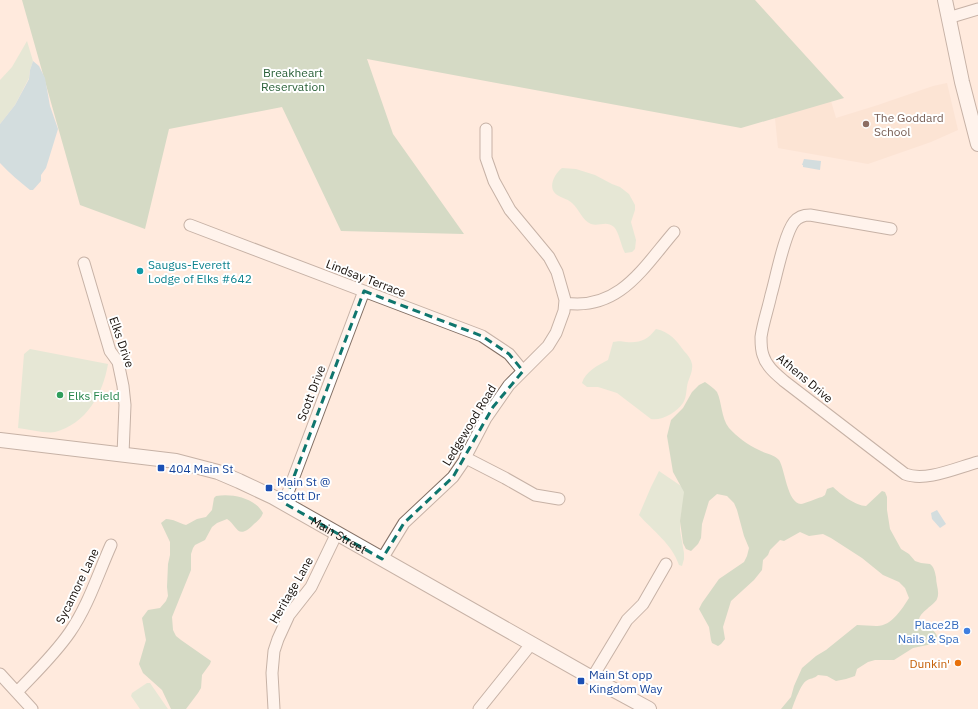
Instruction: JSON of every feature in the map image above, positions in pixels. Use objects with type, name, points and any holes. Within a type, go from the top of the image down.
[{"type":"main road","points":[[945,0],[964,89],[978,144]]},
{"type":"main road","name":"Main Street","points":[[0,440],[176,461],[206,468],[239,481],[284,503],[649,709]]},
{"type":"street","points":[[948,18],[978,9]]},
{"type":"street","name":"Ledgewood Road","points":[[382,559],[404,523],[453,477],[466,458],[486,418],[509,385],[548,346],[556,333],[564,311],[565,303],[562,286],[549,256],[510,210],[494,181],[486,158],[486,129]]},
{"type":"street","name":"Athens Drive","points":[[891,229],[810,215],[796,220],[791,228],[783,252],[763,329],[761,347],[763,355],[766,363],[784,381],[905,474],[915,477],[927,477],[978,462]]},
{"type":"street","name":"Lindsay Terrace","points":[[190,226],[482,336],[509,354],[523,371]]},
{"type":"street","points":[[565,303],[577,305],[592,302],[604,299],[624,289],[634,280],[674,232]]},
{"type":"street","name":"Elks Drive","points":[[84,263],[110,351],[118,362],[125,405],[123,454]]},
{"type":"street","name":"Scott Drive","points":[[284,503],[364,291]]},
{"type":"street","points":[[466,458],[535,495],[559,499]]},
{"type":"street","name":"Heritage Lane","points":[[274,709],[272,673],[274,650],[289,615],[311,587],[337,533]]},
{"type":"street","name":"Sycamore Lane","points":[[17,692],[53,653],[74,625],[111,545]]},
{"type":"street","points":[[592,678],[627,620],[644,604],[666,564]]},
{"type":"street","points":[[479,709],[532,643]]},
{"type":"street","points":[[0,674],[32,709]]},
{"type":"highlighted area","points":[[364,291],[482,336],[509,354],[523,371],[493,407],[453,477],[404,523],[382,559],[284,503]]},
{"type":"shaded area","name":"The Goddard School","points":[[825,81],[836,118],[933,86],[947,83],[958,130],[931,142],[868,164],[778,148],[772,89]]},
{"type":"green space","name":"Breakheart Reservation","points":[[22,0],[755,0],[844,98],[741,128],[367,59],[393,134],[464,234],[341,231],[282,107],[169,129],[145,229],[80,205]]},
{"type":"green space","points":[[27,41],[33,61],[29,78],[15,105],[0,124],[0,80],[12,67]]},
{"type":"green space","points":[[562,168],[576,169],[595,175],[620,187],[629,194],[635,205],[631,222],[636,240],[635,249],[632,252],[625,253],[614,227],[608,224],[591,224],[585,220],[574,205],[555,193],[552,186],[554,178]]},
{"type":"green space","points":[[656,329],[665,332],[672,337],[691,360],[692,364],[692,371],[687,384],[684,401],[673,413],[660,419],[651,419],[617,393],[598,387],[587,387],[582,383],[589,372],[608,360],[613,342],[640,341],[650,336]]},
{"type":"green space","name":"Elks Field","points":[[30,349],[108,364],[106,375],[97,397],[84,415],[66,428],[55,432],[42,432],[18,428],[24,354]]},
{"type":"green space","points":[[705,382],[717,392],[724,420],[729,428],[739,438],[751,446],[774,456],[779,460],[789,492],[796,502],[803,504],[822,497],[825,495],[827,489],[833,487],[853,502],[866,506],[882,491],[885,492],[887,497],[887,510],[890,529],[901,549],[909,554],[915,561],[930,564],[935,571],[938,596],[935,602],[922,613],[919,620],[921,624],[934,631],[936,634],[937,639],[932,644],[913,648],[894,660],[875,660],[868,662],[857,669],[855,676],[846,679],[836,681],[827,676],[818,675],[804,683],[792,709],[781,709],[791,697],[802,668],[857,625],[881,626],[886,624],[896,616],[909,598],[905,588],[899,582],[883,575],[862,558],[831,538],[823,534],[809,536],[800,532],[784,541],[780,540],[770,550],[768,555],[763,560],[762,570],[754,580],[731,601],[723,627],[725,639],[718,646],[712,643],[709,627],[699,609],[719,579],[744,562],[749,548],[734,503],[727,496],[717,494],[709,501],[702,524],[701,538],[698,544],[691,551],[686,549],[683,543],[680,521],[684,492],[673,472],[667,436],[671,420],[683,408],[692,392],[699,385]]},
{"type":"green space","points":[[659,471],[687,490],[681,514],[680,530],[684,553],[682,566],[679,565],[676,557],[662,538],[639,515]]},
{"type":"green space","points":[[229,495],[249,500],[263,513],[257,522],[243,532],[240,532],[227,519],[217,523],[212,527],[205,540],[195,545],[193,548],[191,554],[191,570],[172,617],[173,630],[176,636],[211,661],[202,675],[201,688],[186,709],[171,709],[162,690],[143,673],[139,664],[146,640],[142,618],[148,610],[160,608],[168,596],[167,587],[170,542],[161,523],[166,519],[169,519],[186,525],[197,519],[206,517],[212,510],[214,498],[216,496]]},
{"type":"green space","points":[[147,683],[150,683],[168,709],[140,709],[131,696],[132,693]]},
{"type":"water","points":[[33,61],[39,66],[45,78],[50,106],[58,129],[46,168],[41,175],[41,181],[33,190],[30,190],[0,163],[0,124],[15,105],[29,79]]},
{"type":"water","points":[[804,159],[821,161],[820,170],[803,167],[802,165]]},
{"type":"water","points":[[937,510],[946,524],[940,528],[932,519],[931,513]]},
{"type":"place","name":"The Goddard School","points":[[866,124]]},
{"type":"place","name":"Saugus-Everett Lodge of Elks #642","points":[[140,271]]},
{"type":"place","name":"Elks Field","points":[[60,395]]},
{"type":"place","name":"404 Main St","points":[[161,468]]},
{"type":"place","name":"Main St @ Scott Dr","points":[[269,488]]},
{"type":"place","name":"Place2B Nails & Spa","points":[[967,631]]},
{"type":"place","name":"Dunkin'","points":[[958,663]]},
{"type":"place","name":"Main St opp Kingdom Way","points":[[581,681]]}]
